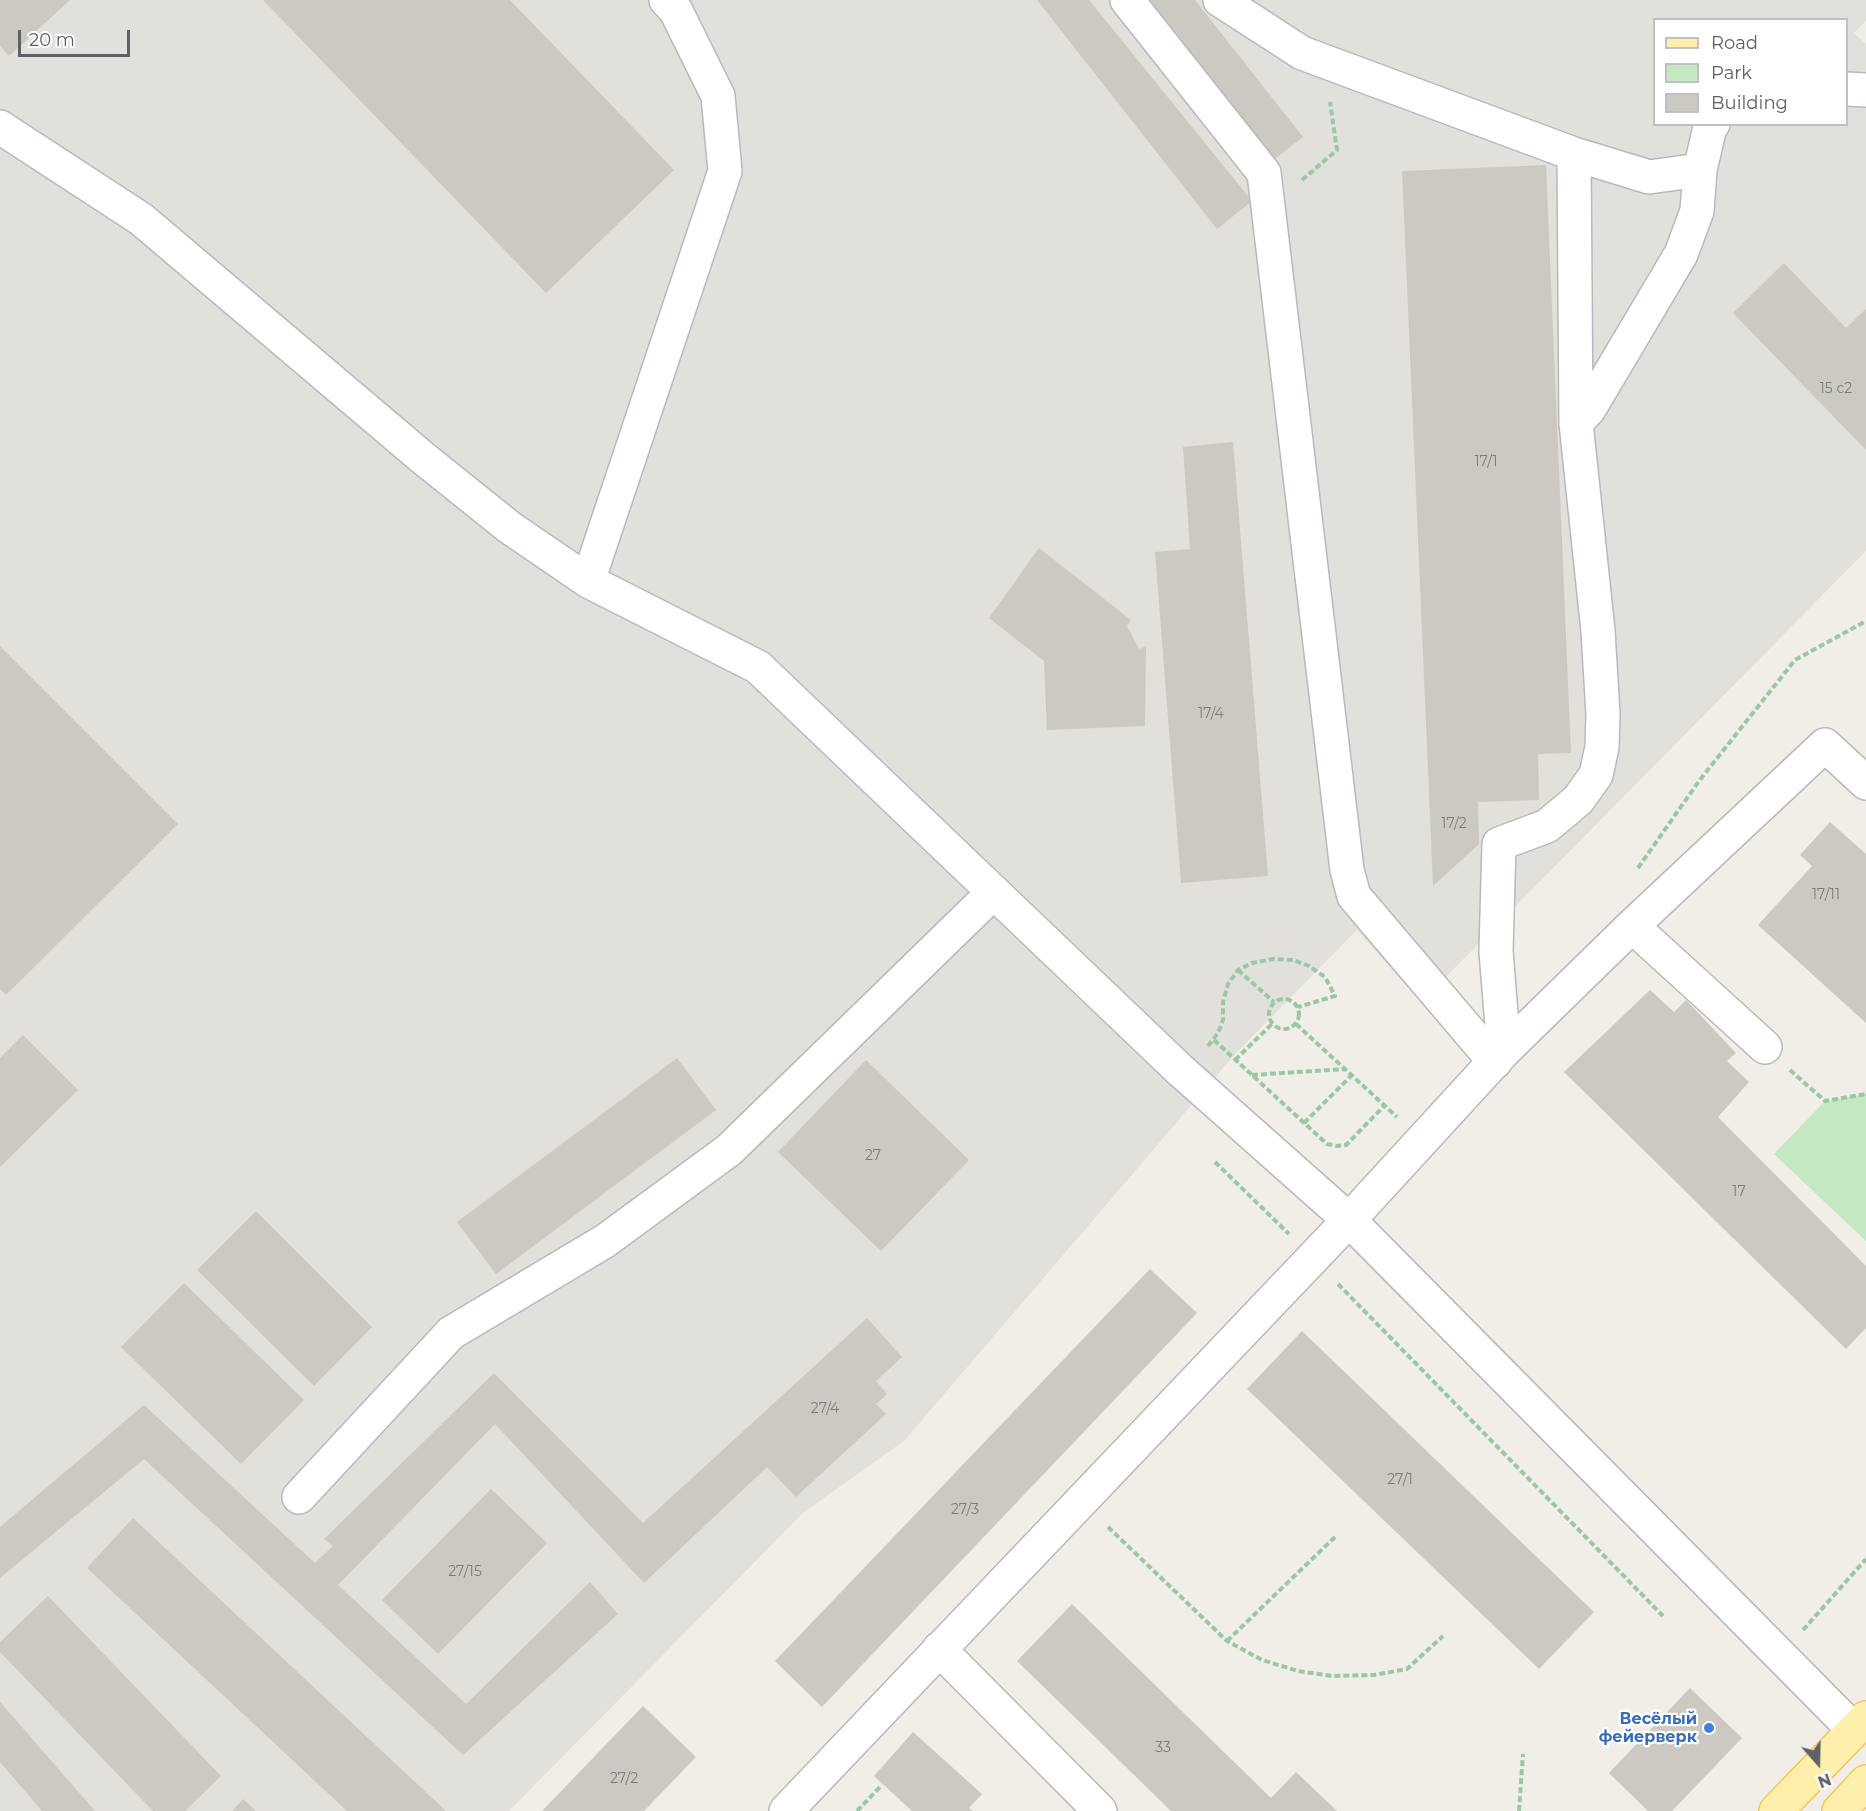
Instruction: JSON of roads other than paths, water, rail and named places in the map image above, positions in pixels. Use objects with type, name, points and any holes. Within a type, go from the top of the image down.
[{"type":"main road","points":[[1776,1811],[1860,1724]]},
{"type":"main road","points":[[1839,1811],[1866,1782]]},
{"type":"lane","points":[[588,581],[724,171],[718,96],[676,10],[666,0]]},
{"type":"lane","points":[[1127,0],[1264,173],[1347,870],[1354,896],[1499,1057]]},
{"type":"lane","points":[[1220,0],[1302,53],[1574,154],[1649,177],[1700,170]]},
{"type":"lane","points":[[1848,89],[1866,90]]},
{"type":"lane","points":[[1576,423],[1589,409],[1681,254],[1697,212],[1700,170],[1711,126]]},
{"type":"lane","points":[[0,127],[141,219],[431,465],[510,527],[588,581],[758,668],[1182,1073],[1349,1220],[1780,1655],[1860,1724]]},
{"type":"lane","points":[[1499,1057],[1496,951],[1499,844],[1547,826],[1578,800],[1596,775],[1602,747],[1603,714],[1598,631],[1576,423],[1574,154]]},
{"type":"lane","points":[[786,1811],[1349,1220],[1499,1057],[1632,926],[1825,744],[1866,783]]},
{"type":"lane","points":[[300,1497],[451,1333],[605,1241],[729,1150],[994,892]]},
{"type":"lane","points":[[1632,926],[1765,1047]]},
{"type":"lane","points":[[939,1649],[1100,1811]]},
{"type":"place","name":"Весёлый фейерверк","points":[[1709,1728]]}]
